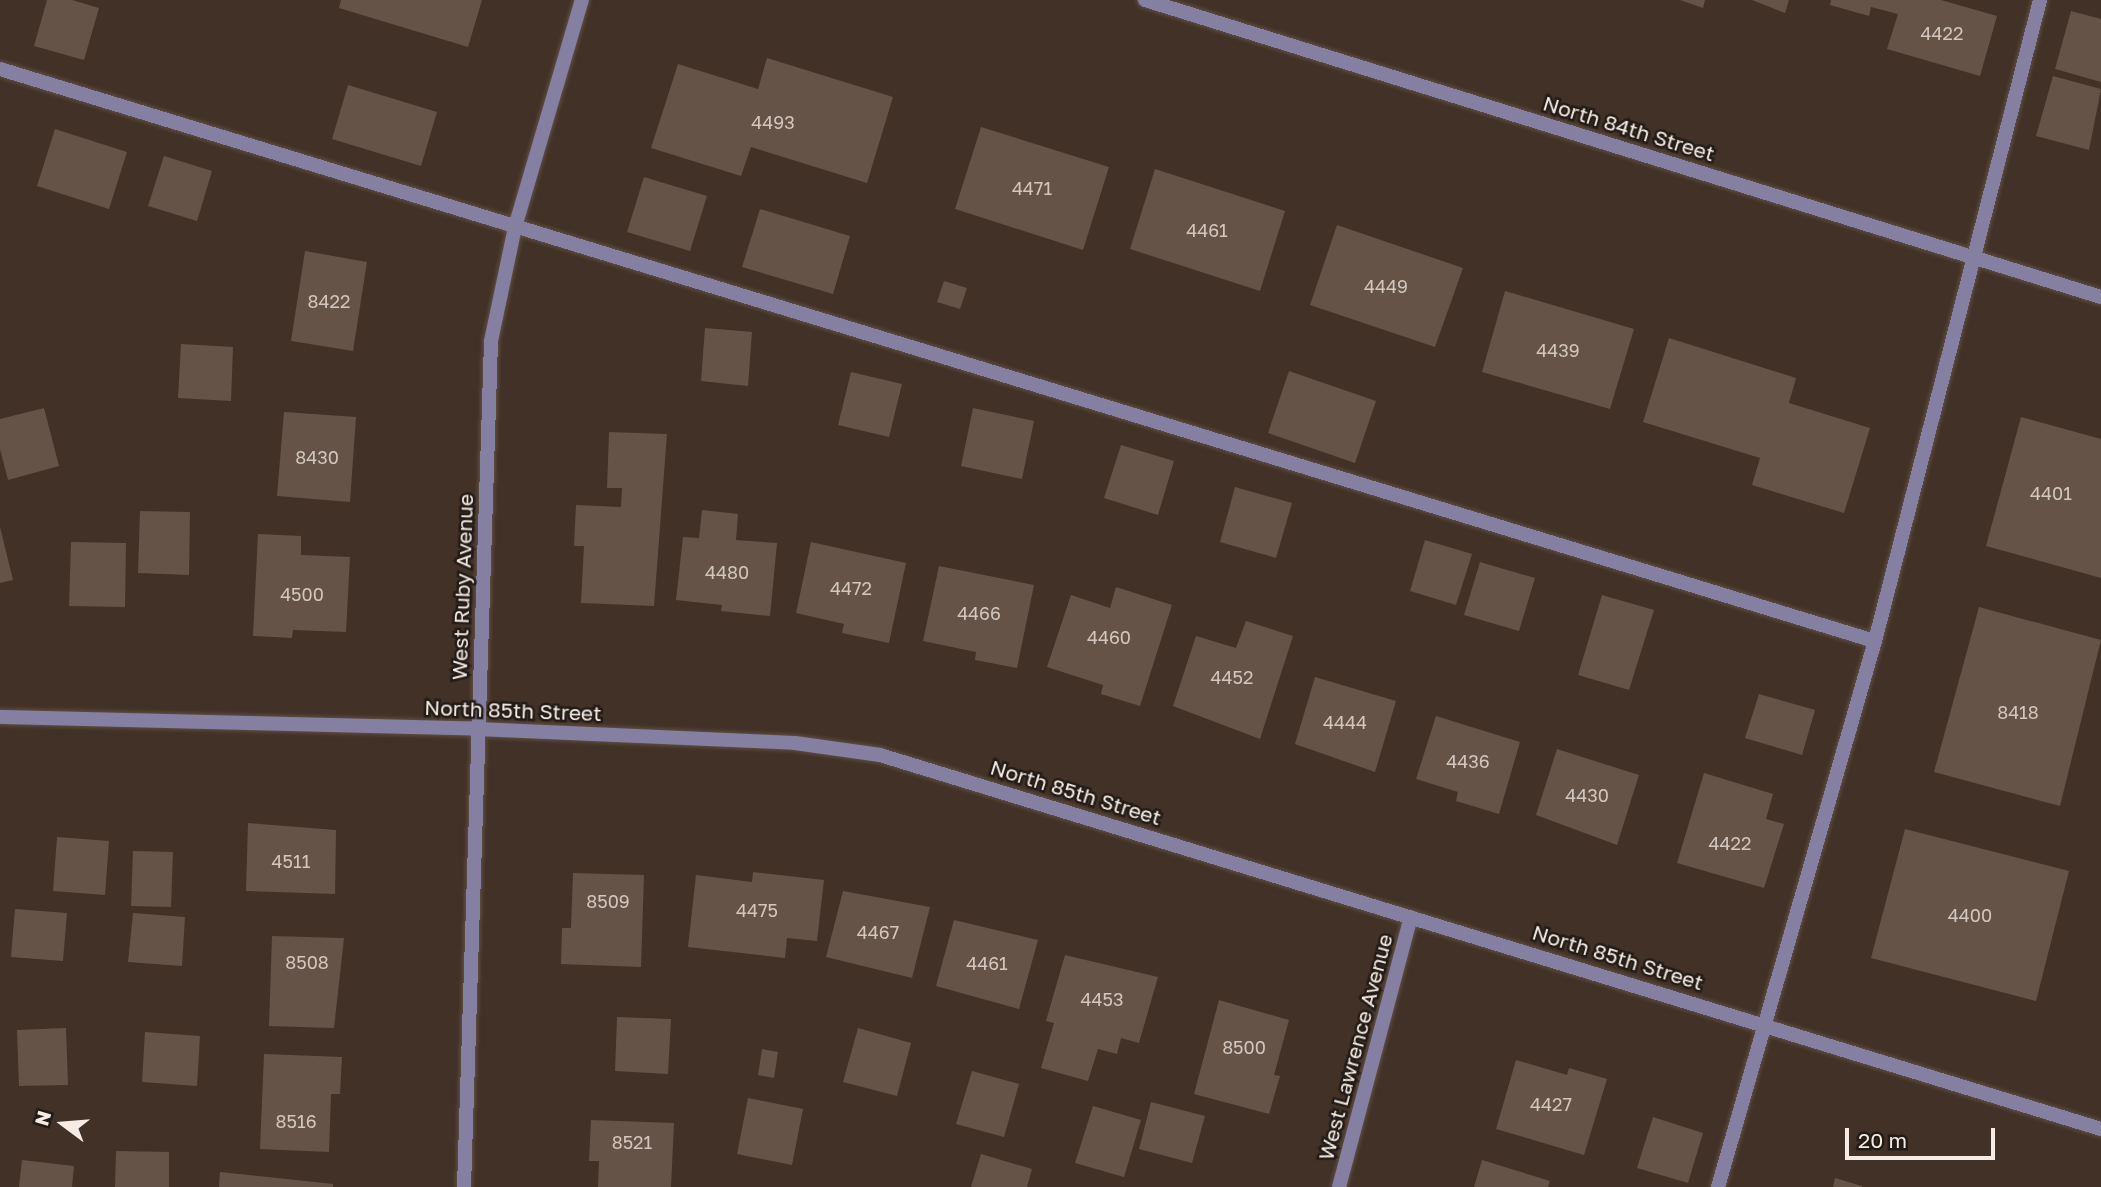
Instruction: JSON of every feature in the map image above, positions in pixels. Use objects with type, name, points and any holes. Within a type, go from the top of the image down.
[{"type":"street","name":"West Ruby Avenue","points":[[464,1187],[491,341],[515,227],[582,0]]},
{"type":"street","name":"North 84th Street","points":[[1145,0],[2101,297]]},
{"type":"street","points":[[1718,1187],[1762,1023],[1875,641],[1971,256],[2040,0]]},
{"type":"street","points":[[0,69],[1875,641]]},
{"type":"street","name":"North 85th Street","points":[[0,717],[477,729],[795,743],[880,755],[2101,1129]]},
{"type":"street","name":"West Lawrence Avenue","points":[[1339,1187],[1411,917]]},
{"type":"building","points":[[47,0],[72,0],[99,8],[84,60],[34,46]]},
{"type":"building","points":[[341,0],[482,0],[468,47],[339,8]]},
{"type":"building","points":[[1680,0],[1705,0],[1703,8]]},
{"type":"building","points":[[1752,0],[1789,0],[1785,13]]},
{"type":"building","points":[[1831,0],[1941,0],[1997,16],[1980,76],[1887,49],[1898,14],[1871,7],[1869,16],[1830,5]]},
{"type":"building","points":[[2071,11],[2101,19],[2101,82],[2055,69]]},
{"type":"building","points":[[767,58],[893,97],[867,183],[751,147],[741,176],[651,148],[678,64],[758,89]]},
{"type":"building","points":[[2053,76],[2101,89],[2089,150],[2036,136]]},
{"type":"building","points":[[348,85],[437,112],[421,166],[332,139]]},
{"type":"building","points":[[981,127],[1109,167],[1083,250],[955,209]]},
{"type":"building","points":[[55,129],[127,152],[109,209],[37,186]]},
{"type":"building","points":[[164,156],[212,171],[197,221],[148,206]]},
{"type":"building","points":[[1155,169],[1285,211],[1260,291],[1130,249]]},
{"type":"building","points":[[644,177],[707,196],[690,251],[627,232]]},
{"type":"building","points":[[760,209],[850,236],[833,294],[742,267]]},
{"type":"building","points":[[1337,225],[1463,268],[1435,347],[1310,305]]},
{"type":"building","points":[[305,251],[367,262],[353,351],[291,341]]},
{"type":"building","points":[[944,281],[967,288],[960,309],[937,302]]},
{"type":"building","points":[[1505,291],[1634,329],[1610,409],[1482,372]]},
{"type":"building","points":[[705,328],[752,332],[748,386],[701,381]]},
{"type":"building","points":[[1669,338],[1796,378],[1789,403],[1870,428],[1844,513],[1752,485],[1760,458],[1643,422]]},
{"type":"building","points":[[181,344],[233,347],[231,401],[178,398]]},
{"type":"building","points":[[1289,371],[1376,401],[1355,463],[1268,433]]},
{"type":"building","points":[[851,372],[902,384],[889,437],[838,425]]},
{"type":"building","points":[[44,408],[59,466],[8,480],[0,449],[0,419]]},
{"type":"building","points":[[973,408],[1034,421],[1022,479],[961,466]]},
{"type":"building","points":[[284,412],[356,417],[350,502],[277,496]]},
{"type":"building","points":[[2021,417],[2101,439],[2101,578],[1986,546]]},
{"type":"building","points":[[609,432],[667,434],[654,606],[581,603],[584,546],[574,546],[576,505],[621,507],[622,488],[607,488]]},
{"type":"building","points":[[1121,445],[1174,461],[1158,515],[1104,498]]},
{"type":"building","points":[[1235,487],[1292,503],[1276,558],[1220,542]]},
{"type":"building","points":[[702,510],[738,514],[736,540],[777,543],[770,616],[721,611],[722,605],[676,600],[683,537],[699,538]]},
{"type":"building","points":[[140,511],[190,512],[189,575],[138,573]]},
{"type":"building","points":[[0,527],[13,580],[0,583]]},
{"type":"building","points":[[258,534],[301,536],[301,555],[350,557],[346,632],[293,630],[292,638],[253,636]]},
{"type":"building","points":[[1425,540],[1472,554],[1456,605],[1410,591]]},
{"type":"building","points":[[71,542],[126,543],[125,607],[69,606]]},
{"type":"building","points":[[811,542],[906,563],[889,643],[842,633],[844,624],[796,613]]},
{"type":"building","points":[[1480,562],[1535,578],[1519,631],[1464,615]]},
{"type":"building","points":[[939,566],[1034,585],[1017,668],[975,660],[976,652],[923,641]]},
{"type":"building","points":[[1116,587],[1172,605],[1140,706],[1101,694],[1103,685],[1047,667],[1071,595],[1110,608]]},
{"type":"building","points":[[1602,595],[1654,610],[1629,690],[1578,675]]},
{"type":"building","points":[[1979,607],[2101,640],[2060,806],[1934,772]]},
{"type":"building","points":[[1246,621],[1293,636],[1260,739],[1173,706],[1196,636],[1236,648]]},
{"type":"building","points":[[1315,677],[1396,701],[1375,772],[1295,744]]},
{"type":"building","points":[[1759,694],[1815,710],[1802,755],[1745,738]]},
{"type":"building","points":[[1436,716],[1520,742],[1499,814],[1456,801],[1458,792],[1416,779]]},
{"type":"building","points":[[1557,749],[1639,775],[1617,845],[1536,815]]},
{"type":"building","points":[[1704,773],[1773,794],[1766,819],[1784,824],[1764,888],[1677,863]]},
{"type":"building","points":[[248,823],[336,830],[335,894],[246,891]]},
{"type":"building","points":[[1905,829],[2069,871],[2036,1001],[1871,958]]},
{"type":"building","points":[[57,837],[109,841],[105,895],[53,891]]},
{"type":"building","points":[[133,851],[173,852],[171,907],[131,906]]},
{"type":"building","points":[[753,872],[824,880],[817,941],[787,938],[785,958],[688,947],[696,875],[752,882]]},
{"type":"building","points":[[573,873],[644,875],[641,967],[561,964],[562,928],[571,928]]},
{"type":"building","points":[[843,891],[930,907],[912,978],[826,957]]},
{"type":"building","points":[[15,909],[67,913],[63,961],[11,957]]},
{"type":"building","points":[[133,913],[185,917],[182,966],[128,962]]},
{"type":"building","points":[[954,920],[1038,940],[1019,1009],[936,986]]},
{"type":"building","points":[[272,936],[344,938],[334,1028],[269,1026]]},
{"type":"building","points":[[1065,955],[1158,977],[1139,1043],[1121,1038],[1117,1054],[1098,1049],[1088,1081],[1041,1068],[1054,1023],[1046,1021]]},
{"type":"building","points":[[1219,1000],[1289,1020],[1274,1075],[1280,1076],[1269,1114],[1194,1094]]},
{"type":"building","points":[[617,1017],[671,1019],[668,1074],[615,1071]]},
{"type":"building","points":[[66,1028],[68,1085],[19,1086],[17,1030]]},
{"type":"building","points":[[858,1028],[911,1043],[897,1096],[843,1082]]},
{"type":"building","points":[[145,1032],[200,1036],[197,1086],[142,1082]]},
{"type":"building","points":[[762,1049],[778,1052],[774,1078],[758,1075]]},
{"type":"building","points":[[264,1054],[342,1057],[340,1094],[331,1094],[329,1152],[260,1149]]},
{"type":"building","points":[[1516,1060],[1567,1075],[1569,1068],[1607,1079],[1584,1155],[1496,1129]]},
{"type":"building","points":[[972,1071],[1019,1084],[1004,1137],[956,1124]]},
{"type":"building","points":[[748,1098],[803,1109],[792,1165],[737,1154]]},
{"type":"building","points":[[1151,1102],[1205,1116],[1192,1163],[1139,1149]]},
{"type":"building","points":[[1093,1106],[1141,1120],[1124,1177],[1075,1163]]},
{"type":"building","points":[[1653,1117],[1703,1133],[1688,1183],[1637,1168]]},
{"type":"building","points":[[591,1120],[674,1123],[671,1187],[598,1187],[599,1161],[589,1161]]},
{"type":"building","points":[[116,1151],[169,1152],[169,1187],[115,1187]]},
{"type":"building","points":[[981,1154],[1032,1169],[1027,1187],[971,1187]]},
{"type":"building","points":[[22,1160],[74,1166],[72,1187],[19,1187]]},
{"type":"building","points":[[1482,1160],[1550,1181],[1548,1187],[1474,1187]]},
{"type":"building","points":[[220,1172],[333,1184],[333,1187],[219,1187]]},
{"type":"building","points":[[1835,1178],[1862,1186],[1862,1187],[1833,1187]]}]
